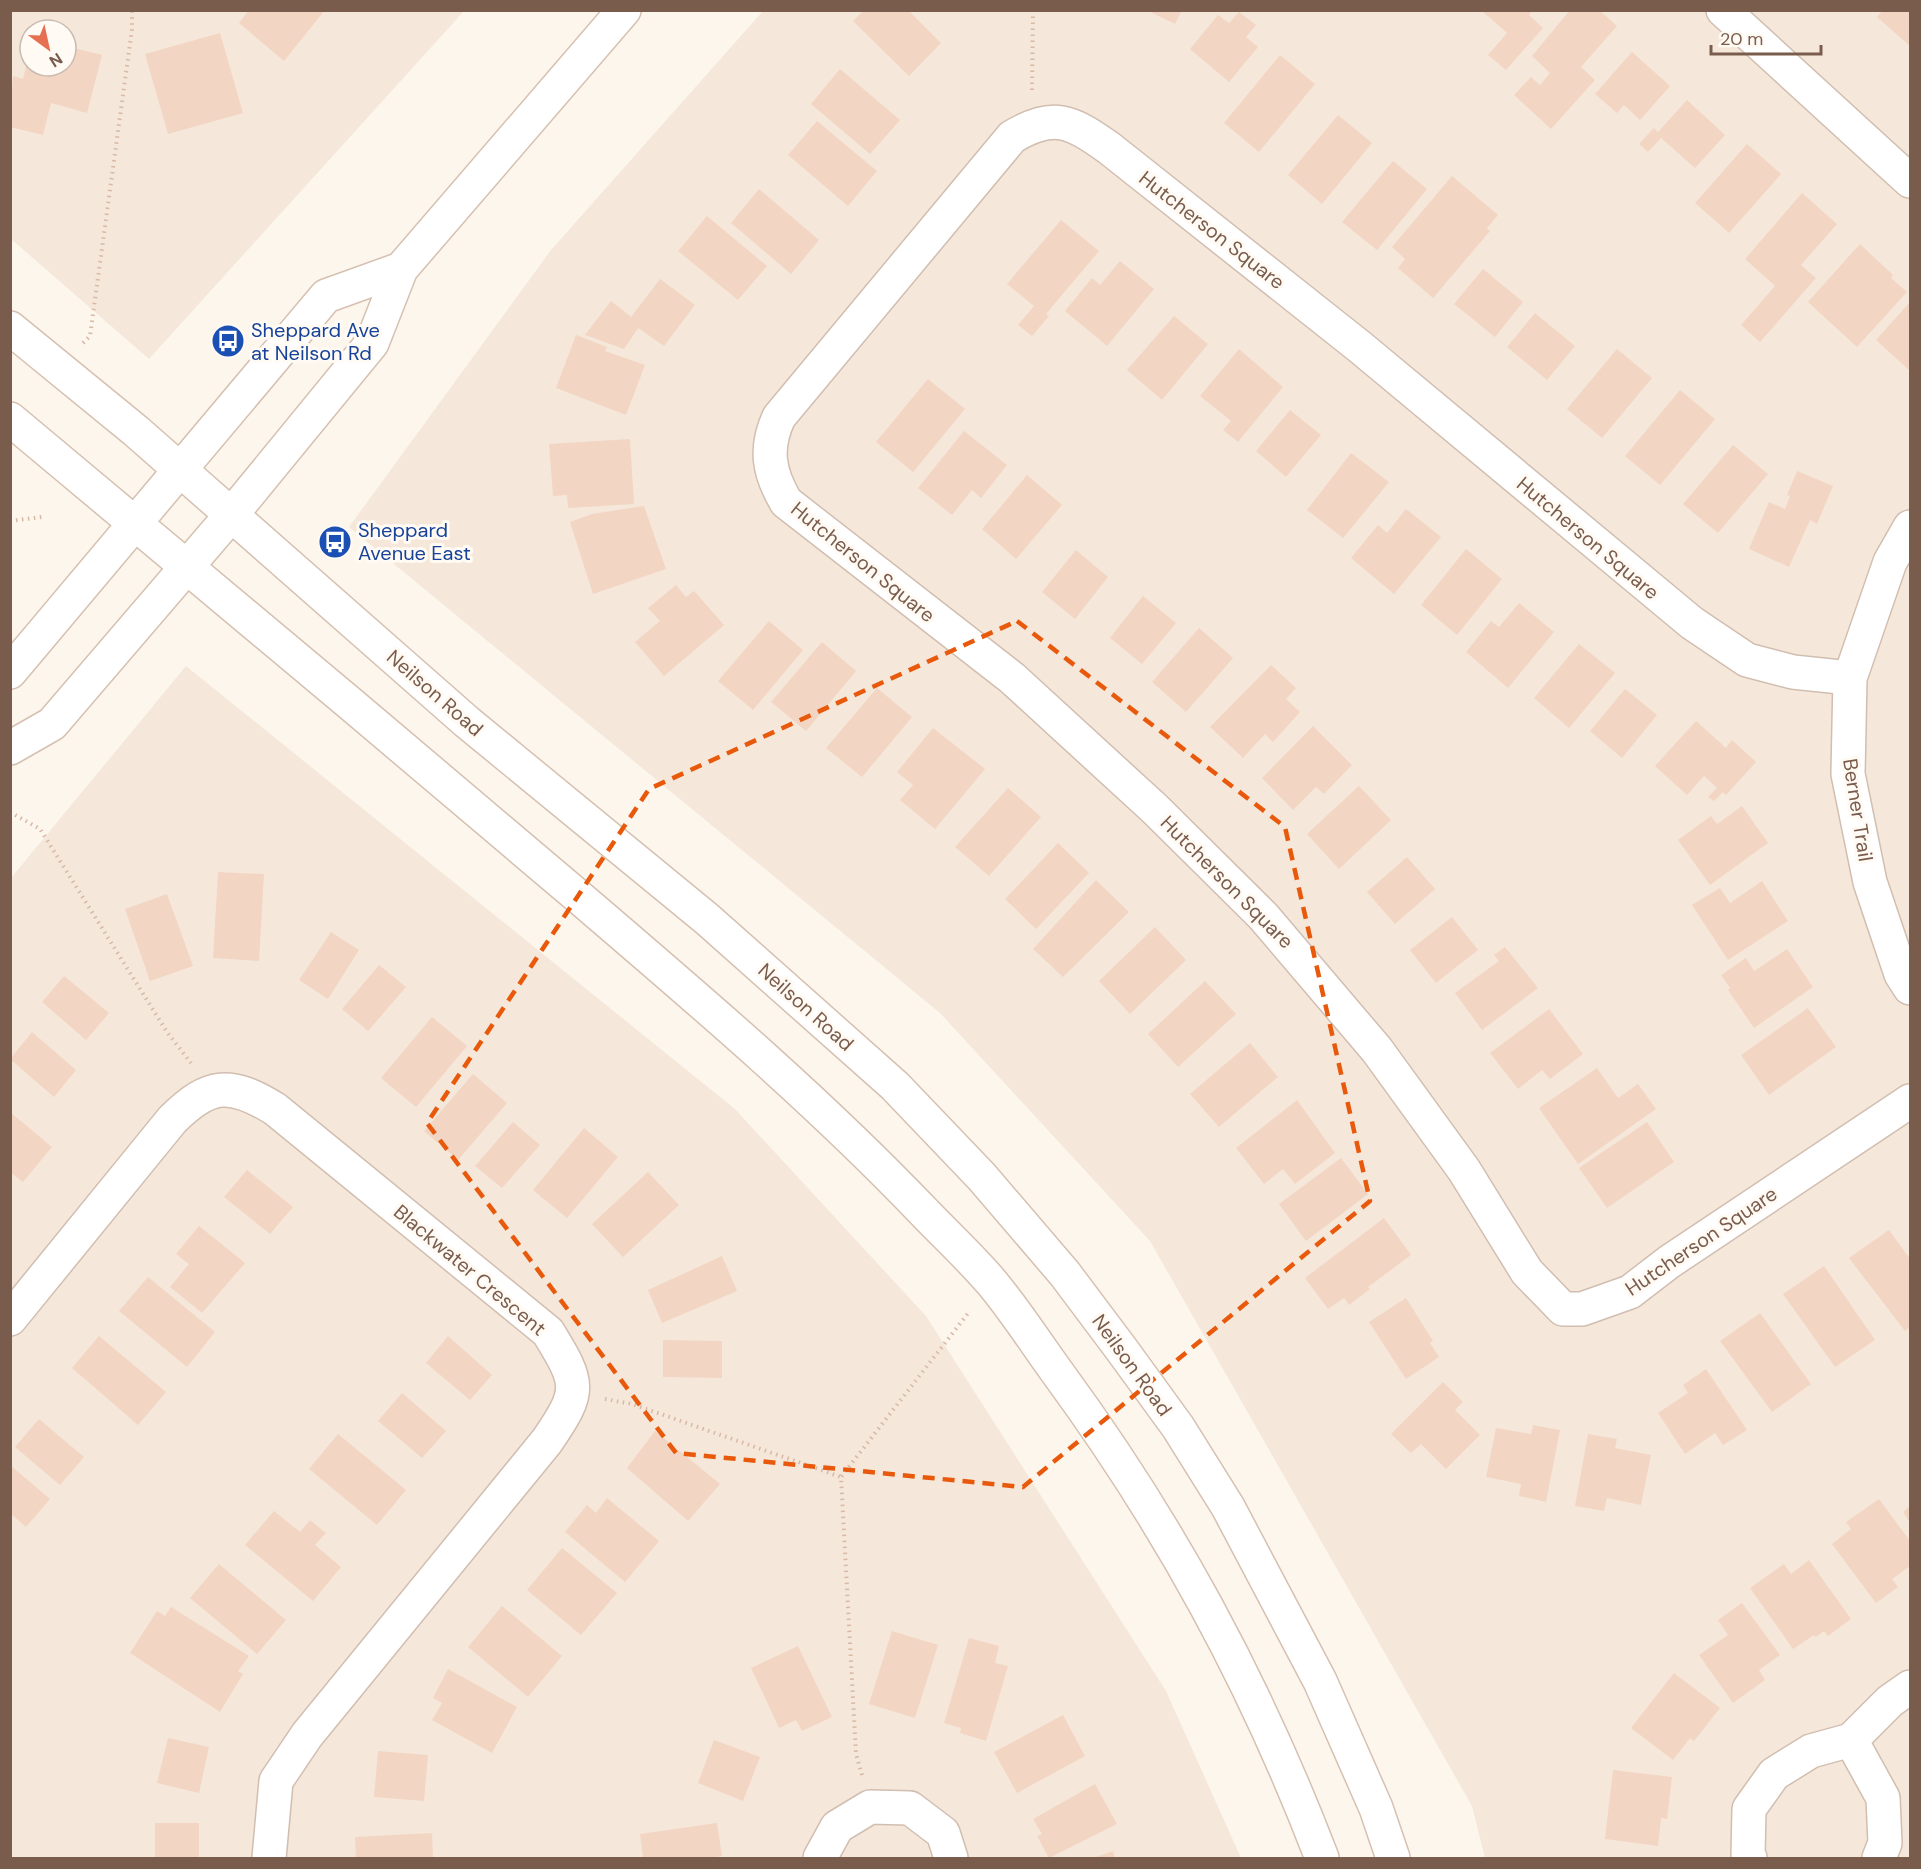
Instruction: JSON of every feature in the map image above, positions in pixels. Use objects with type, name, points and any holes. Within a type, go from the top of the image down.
[{"type":"street","points":[[10,748],[51,724],[232,514],[372,343],[401,269],[624,10]]},
{"type":"street","points":[[1723,10],[1911,181]]},
{"type":"street","name":"Hutcherson Square","points":[[1850,678],[1793,672],[1747,660],[1726,647],[1655,595],[1360,347],[1101,142],[1084,131],[1059,121],[1030,126],[1012,137],[779,417],[771,435],[772,478],[786,502],[1012,678],[1155,809],[1263,916],[1377,1050],[1464,1170],[1527,1272],[1563,1309],[1582,1309],[1630,1292],[1679,1255],[1911,1101]]},
{"type":"street","points":[[10,672],[326,296],[401,269]]},
{"type":"street","name":"Neilson Road","points":[[10,328],[180,469],[467,722],[707,919],[878,1071],[1004,1204],[1065,1274],[1122,1350],[1178,1427],[1228,1508],[1320,1681],[1376,1808],[1393,1858]]},
{"type":"street","points":[[10,419],[187,565],[743,1037],[882,1168],[993,1284],[1085,1411],[1170,1540],[1235,1657],[1292,1778],[1322,1858]]},
{"type":"street","name":"Berner Trail","points":[[1911,527],[1890,562],[1850,678],[1848,774],[1870,882],[1901,974],[1911,988]]},
{"type":"street","points":[[10,1319],[172,1120],[193,1101],[211,1090]]},
{"type":"street","name":"Blackwater Crescent","points":[[211,1090],[254,1096],[275,1109],[548,1332],[569,1370],[575,1392]]},
{"type":"street","points":[[269,1858],[276,1781],[329,1707],[547,1441],[566,1413],[575,1392]]},
{"type":"street","points":[[1750,1858],[1748,1855],[1749,1809],[1774,1774],[1811,1751],[1851,1740],[1890,1701],[1911,1687]]},
{"type":"street","points":[[1851,1740],[1883,1798],[1885,1843],[1879,1858]]},
{"type":"street","points":[[820,1858],[837,1827],[870,1807],[910,1808],[943,1833],[951,1858]]},
{"type":"path","points":[[60,370],[90,336],[132,29],[132,10]]},
{"type":"path","points":[[1030,126],[1033,10]]},
{"type":"path","points":[[10,521],[42,517]]},
{"type":"path","points":[[10,812],[40,829],[167,1032],[211,1090]]},
{"type":"path","points":[[870,1807],[856,1754],[841,1477],[993,1284]]},
{"type":"path","points":[[575,1392],[632,1404],[841,1477]]},
{"type":"highlighted area","points":[[1017,621],[1285,827],[1370,1201],[1023,1487],[676,1453],[427,1123],[649,789]]},
{"type":"shaded area","points":[[11,11],[464,11],[149,359],[11,239]]},
{"type":"shaded area","points":[[763,11],[1910,11],[1910,1858],[1485,1858],[1472,1806],[1150,1241],[940,1013],[349,527],[551,250]]},
{"type":"shaded area","points":[[186,666],[735,1109],[926,1316],[1166,1691],[1241,1858],[11,1858],[11,878]]},
{"type":"building","points":[[249,10],[325,10],[284,61],[239,23]]},
{"type":"building","points":[[864,10],[908,10],[941,43],[909,76],[853,21]]},
{"type":"building","points":[[1146,10],[1182,10],[1175,24]]},
{"type":"building","points":[[1481,10],[1533,10],[1529,15],[1543,28],[1506,70],[1488,55],[1507,33]]},
{"type":"building","points":[[1570,10],[1599,10],[1617,26],[1581,67],[1595,80],[1551,129],[1514,95],[1531,77],[1540,85],[1550,73],[1532,56]]},
{"type":"building","points":[[1883,10],[1910,10],[1910,46],[1877,17]]},
{"type":"building","points":[[1239,12],[1256,25],[1246,37],[1258,47],[1229,82],[1190,49],[1218,15],[1229,23]]},
{"type":"building","points":[[220,33],[243,113],[168,134],[145,54]]},
{"type":"building","points":[[78,49],[102,55],[87,113],[51,103],[43,135],[10,127],[13,76],[23,79],[78,78]]},
{"type":"building","points":[[1632,52],[1670,86],[1640,120],[1624,105],[1617,113],[1595,94]]},
{"type":"building","points":[[1280,55],[1315,84],[1259,152],[1224,123]]},
{"type":"building","points":[[840,69],[900,120],[870,154],[811,104]]},
{"type":"building","points":[[1687,100],[1725,135],[1695,168],[1661,138],[1648,152],[1639,144],[1654,128],[1658,132]]},
{"type":"building","points":[[1338,115],[1372,143],[1322,204],[1288,175]]},
{"type":"building","points":[[817,121],[877,171],[848,206],[788,155]]},
{"type":"building","points":[[1747,144],[1781,174],[1729,233],[1695,203]]},
{"type":"building","points":[[1393,161],[1427,189],[1377,250],[1342,222]]},
{"type":"building","points":[[1452,176],[1498,215],[1487,228],[1490,231],[1433,298],[1398,268],[1405,259],[1392,247]]},
{"type":"building","points":[[759,189],[819,240],[791,274],[731,223]]},
{"type":"building","points":[[1802,193],[1837,224],[1801,265],[1816,278],[1760,342],[1741,325],[1775,286],[1745,259]]},
{"type":"building","points":[[707,216],[767,266],[738,300],[678,251]]},
{"type":"building","points":[[1061,220],[1099,251],[1046,314],[1049,316],[1032,336],[1018,325],[1034,306],[1007,284]]},
{"type":"building","points":[[1860,244],[1893,275],[1891,278],[1907,292],[1857,347],[1808,302]]},
{"type":"building","points":[[1120,261],[1154,289],[1107,346],[1065,311],[1092,278],[1100,285]]},
{"type":"building","points":[[1483,269],[1523,302],[1495,337],[1454,304]]},
{"type":"building","points":[[660,279],[695,305],[664,346],[638,328],[624,349],[585,335],[611,301],[631,317]]},
{"type":"building","points":[[1910,302],[1910,368],[1909,370],[1876,340]]},
{"type":"building","points":[[1535,313],[1575,346],[1547,380],[1507,347]]},
{"type":"building","points":[[1174,316],[1208,344],[1162,400],[1127,370]]},
{"type":"building","points":[[576,335],[607,347],[605,351],[645,365],[626,415],[556,388]]},
{"type":"building","points":[[1239,349],[1283,387],[1238,442],[1223,430],[1231,421],[1200,396]]},
{"type":"building","points":[[1617,349],[1652,378],[1602,438],[1567,409]]},
{"type":"building","points":[[928,379],[965,409],[913,472],[876,442]]},
{"type":"building","points":[[1680,390],[1715,419],[1660,485],[1625,456]]},
{"type":"building","points":[[1290,410],[1321,435],[1286,477],[1256,451]]},
{"type":"building","points":[[964,431],[1007,465],[981,498],[972,490],[952,515],[918,488]]},
{"type":"building","points":[[630,439],[634,504],[568,508],[567,495],[553,496],[549,444]]},
{"type":"building","points":[[1733,445],[1768,474],[1718,533],[1683,504]]},
{"type":"building","points":[[1351,453],[1389,482],[1343,538],[1307,510]]},
{"type":"building","points":[[1797,471],[1833,486],[1817,524],[1810,520],[1789,567],[1749,549],[1769,502],[1785,509],[1790,496],[1787,495]]},
{"type":"building","points":[[1027,475],[1062,505],[1016,559],[982,529]]},
{"type":"building","points":[[644,506],[666,569],[593,594],[570,522],[592,514]]},
{"type":"building","points":[[1406,509],[1441,537],[1394,594],[1351,558],[1378,525],[1387,533]]},
{"type":"building","points":[[1466,549],[1502,579],[1457,635],[1421,605]]},
{"type":"building","points":[[1076,550],[1108,577],[1075,619],[1042,592]]},
{"type":"building","points":[[676,585],[686,597],[694,591],[724,625],[664,676],[635,642],[660,621],[648,608]]},
{"type":"building","points":[[1143,596],[1176,623],[1142,664],[1110,638]]},
{"type":"building","points":[[1519,603],[1554,632],[1508,688],[1466,652],[1491,621],[1499,627]]},
{"type":"building","points":[[769,621],[803,650],[753,710],[718,681]]},
{"type":"building","points":[[1199,628],[1233,658],[1186,712],[1152,682]]},
{"type":"building","points":[[822,642],[856,671],[806,731],[771,702]]},
{"type":"building","points":[[1579,644],[1615,673],[1569,728],[1534,698]]},
{"type":"building","points":[[1271,665],[1296,688],[1286,699],[1300,712],[1273,742],[1265,734],[1243,758],[1210,727]]},
{"type":"building","points":[[877,688],[912,717],[862,777],[826,748]]},
{"type":"building","points":[[1625,689],[1657,715],[1622,758],[1590,731]]},
{"type":"building","points":[[1696,721],[1726,748],[1732,740],[1756,762],[1726,795],[1723,792],[1714,801],[1708,797],[1717,788],[1704,776],[1687,795],[1655,766]]},
{"type":"building","points":[[1313,726],[1352,765],[1324,794],[1316,787],[1293,810],[1262,778]]},
{"type":"building","points":[[933,728],[985,769],[935,829],[900,800],[913,785],[897,772]]},
{"type":"building","points":[[1359,786],[1391,820],[1339,869],[1307,834]]},
{"type":"building","points":[[1008,788],[1041,817],[989,876],[955,847]]},
{"type":"building","points":[[1742,806],[1768,843],[1710,885],[1678,840],[1711,816],[1717,824]]},
{"type":"building","points":[[1058,843],[1089,873],[1036,929],[1005,899]]},
{"type":"building","points":[[1407,857],[1435,889],[1395,924],[1367,892]]},
{"type":"building","points":[[218,872],[264,874],[259,961],[213,958]]},
{"type":"building","points":[[1096,880],[1129,912],[1063,977],[1033,949]]},
{"type":"building","points":[[1762,881],[1788,921],[1728,960],[1692,905],[1720,888],[1730,903]]},
{"type":"building","points":[[167,894],[193,966],[150,981],[125,909]]},
{"type":"building","points":[[1452,917],[1478,950],[1436,983],[1410,950]]},
{"type":"building","points":[[1155,927],[1186,960],[1130,1014],[1099,981]]},
{"type":"building","points":[[331,932],[359,950],[328,999],[299,980]]},
{"type":"building","points":[[1505,947],[1538,988],[1482,1030],[1455,993],[1499,961],[1494,955]]},
{"type":"building","points":[[1787,949],[1813,987],[1754,1028],[1728,990],[1730,988],[1721,975],[1746,958],[1754,971]]},
{"type":"building","points":[[379,965],[406,987],[368,1031],[342,1009]]},
{"type":"building","points":[[64,976],[109,1013],[86,1040],[42,1002]]},
{"type":"building","points":[[1205,981],[1236,1014],[1178,1067],[1148,1034]]},
{"type":"building","points":[[1808,1008],[1836,1047],[1769,1095],[1741,1055]]},
{"type":"building","points":[[1549,1009],[1583,1054],[1550,1079],[1542,1070],[1518,1089],[1490,1053]]},
{"type":"building","points":[[432,1017],[467,1046],[416,1107],[381,1078]]},
{"type":"building","points":[[32,1032],[76,1070],[54,1097],[10,1059]]},
{"type":"building","points":[[1250,1043],[1278,1077],[1219,1127],[1190,1094]]},
{"type":"building","points":[[1597,1068],[1618,1098],[1638,1084],[1656,1109],[1578,1164],[1539,1108]]},
{"type":"building","points":[[473,1074],[507,1103],[458,1160],[424,1131]]},
{"type":"building","points":[[1297,1100],[1335,1153],[1295,1184],[1283,1169],[1264,1184],[1236,1148]]},
{"type":"building","points":[[10,1112],[52,1147],[23,1182],[10,1172]]},
{"type":"building","points":[[513,1122],[540,1145],[502,1188],[475,1166]]},
{"type":"building","points":[[1647,1122],[1674,1162],[1607,1208],[1579,1168]]},
{"type":"building","points":[[584,1128],[618,1157],[567,1218],[533,1190]]},
{"type":"building","points":[[1341,1158],[1368,1194],[1306,1241],[1279,1204]]},
{"type":"building","points":[[247,1170],[293,1207],[270,1234],[224,1197]]},
{"type":"building","points":[[648,1172],[679,1205],[623,1257],[592,1224]]},
{"type":"building","points":[[1384,1218],[1411,1255],[1368,1287],[1370,1289],[1349,1305],[1344,1298],[1328,1309],[1305,1278]]},
{"type":"building","points":[[199,1226],[245,1263],[202,1313],[170,1287],[189,1264],[176,1254]]},
{"type":"building","points":[[1889,1230],[1910,1259],[1910,1327],[1905,1331],[1849,1258]]},
{"type":"building","points":[[722,1256],[737,1291],[662,1323],[648,1290]]},
{"type":"building","points":[[1824,1266],[1875,1340],[1835,1367],[1783,1294]]},
{"type":"building","points":[[148,1277],[215,1332],[187,1367],[119,1311]]},
{"type":"building","points":[[1406,1298],[1433,1341],[1430,1343],[1439,1357],[1406,1379],[1369,1322]]},
{"type":"building","points":[[1760,1313],[1811,1384],[1772,1412],[1720,1341]]},
{"type":"building","points":[[99,1336],[166,1392],[138,1425],[72,1368]]},
{"type":"building","points":[[448,1336],[492,1375],[470,1400],[426,1363]]},
{"type":"building","points":[[663,1340],[722,1341],[722,1378],[663,1377]]},
{"type":"building","points":[[1706,1369],[1747,1430],[1723,1445],[1715,1433],[1685,1454],[1658,1413],[1688,1393],[1683,1385]]},
{"type":"building","points":[[1443,1382],[1463,1402],[1455,1410],[1480,1435],[1446,1469],[1421,1444],[1411,1453],[1391,1434]]},
{"type":"building","points":[[402,1393],[446,1431],[422,1458],[378,1421]]},
{"type":"building","points":[[39,1419],[84,1457],[60,1485],[15,1447]]},
{"type":"building","points":[[1533,1425],[1560,1430],[1546,1502],[1519,1496],[1521,1484],[1486,1477],[1496,1428],[1531,1434]]},
{"type":"building","points":[[655,1431],[720,1484],[688,1521],[627,1468]]},
{"type":"building","points":[[338,1434],[406,1490],[377,1525],[309,1469]]},
{"type":"building","points":[[1588,1434],[1617,1439],[1615,1448],[1651,1455],[1641,1505],[1607,1498],[1604,1511],[1575,1506]]},
{"type":"building","points":[[10,1465],[50,1499],[26,1527],[10,1513]]},
{"type":"building","points":[[607,1498],[659,1541],[625,1582],[565,1532],[587,1505],[596,1513]]},
{"type":"building","points":[[1879,1499],[1910,1541],[1910,1566],[1892,1579],[1898,1587],[1876,1603],[1832,1544],[1851,1529],[1846,1522]]},
{"type":"building","points":[[1910,1506],[1910,1523],[1903,1512]]},
{"type":"building","points":[[274,1511],[300,1532],[310,1520],[326,1533],[315,1545],[341,1567],[313,1601],[245,1545]]},
{"type":"building","points":[[562,1548],[617,1593],[581,1635],[527,1590]]},
{"type":"building","points":[[1809,1560],[1851,1619],[1828,1636],[1824,1631],[1793,1649],[1750,1588],[1784,1564],[1791,1574]]},
{"type":"building","points":[[219,1564],[286,1620],[257,1654],[190,1598]]},
{"type":"building","points":[[1742,1603],[1780,1655],[1759,1670],[1765,1680],[1733,1703],[1699,1655],[1728,1635],[1718,1620]]},
{"type":"building","points":[[502,1606],[562,1656],[528,1697],[468,1647]]},
{"type":"building","points":[[171,1607],[249,1656],[238,1671],[243,1674],[220,1712],[130,1653],[157,1611],[165,1616]]},
{"type":"building","points":[[892,1631],[938,1645],[915,1718],[869,1704]]},
{"type":"building","points":[[969,1638],[999,1646],[995,1663],[1008,1666],[986,1741],[960,1733],[961,1728],[944,1723]]},
{"type":"building","points":[[798,1646],[832,1717],[802,1731],[796,1720],[779,1728],[751,1668]]},
{"type":"building","points":[[448,1669],[517,1707],[492,1753],[432,1720],[442,1703],[433,1698]]},
{"type":"building","points":[[1674,1673],[1720,1708],[1694,1741],[1690,1738],[1673,1760],[1631,1728]]},
{"type":"building","points":[[1063,1715],[1085,1756],[1017,1793],[994,1752]]},
{"type":"building","points":[[168,1738],[209,1747],[199,1793],[157,1783]]},
{"type":"building","points":[[714,1740],[760,1757],[743,1801],[698,1783]]},
{"type":"building","points":[[378,1751],[428,1755],[424,1801],[374,1797]]},
{"type":"building","points":[[1613,1770],[1672,1777],[1667,1819],[1661,1818],[1658,1846],[1605,1839]]},
{"type":"building","points":[[1095,1784],[1117,1824],[1049,1858],[1037,1836],[1042,1834],[1033,1819]]},
{"type":"building","points":[[155,1823],[199,1823],[199,1858],[155,1858]]},
{"type":"building","points":[[717,1823],[722,1856],[643,1858],[640,1834]]},
{"type":"building","points":[[432,1833],[433,1858],[356,1858],[355,1837]]},
{"type":"building","points":[[1113,1851],[1115,1858],[1093,1858]]},
{"type":"place","name":"Sheppard Ave at Neilson Rd","points":[[228,341]]},
{"type":"place","name":"Sheppard Avenue East","points":[[335,542]]}]
